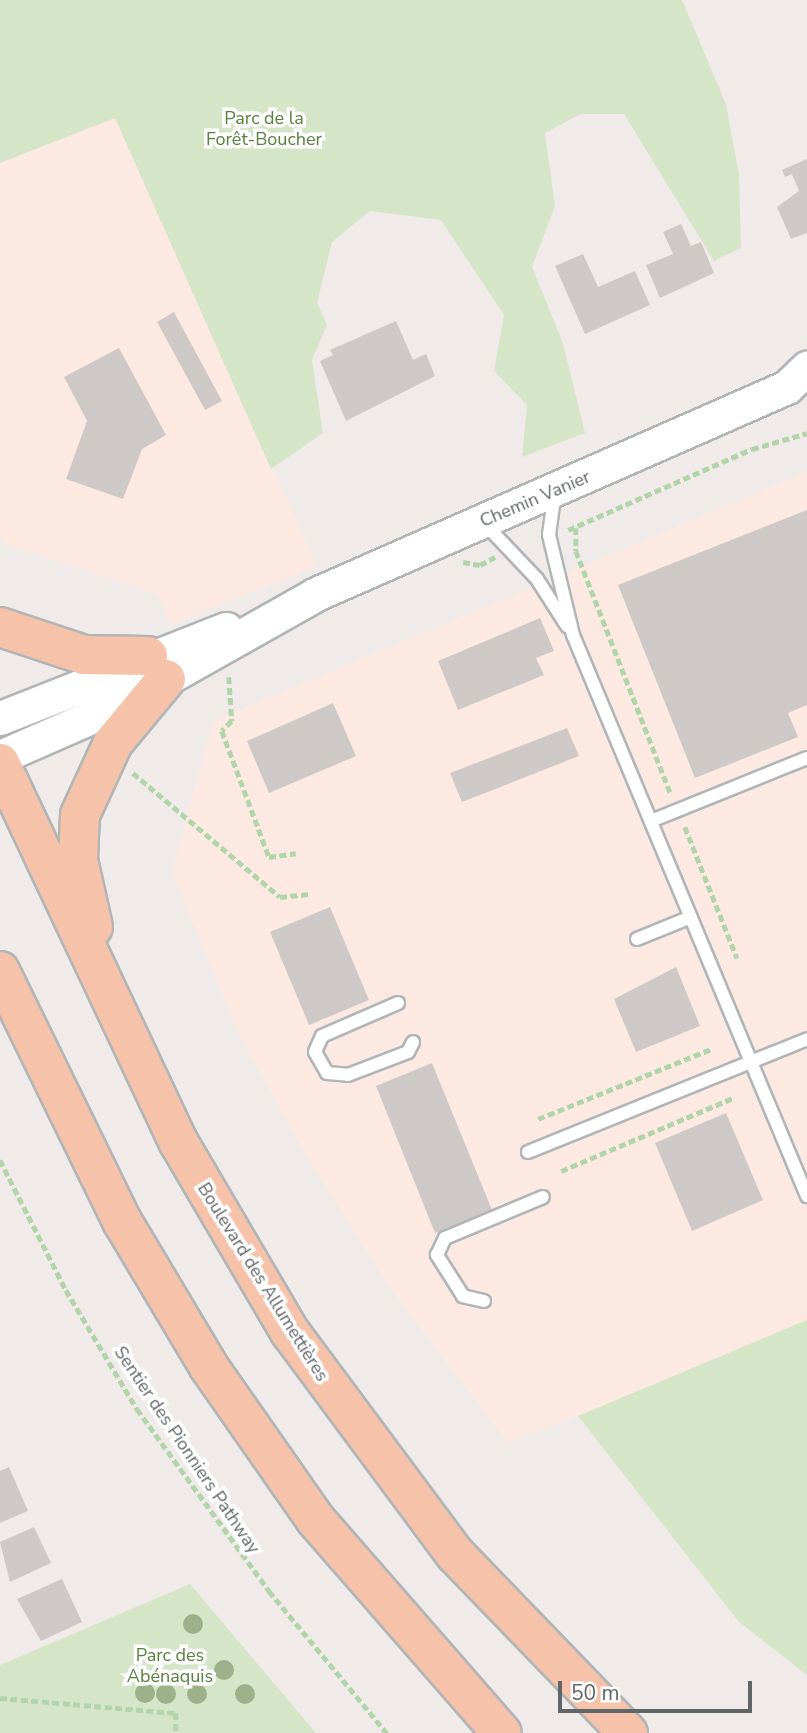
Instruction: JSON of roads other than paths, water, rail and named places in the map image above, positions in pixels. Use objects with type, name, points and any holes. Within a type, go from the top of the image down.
[{"type":"highway","points":[[0,627],[84,655],[157,668],[113,743],[80,816],[78,860],[112,1007]]},
{"type":"highway","name":"Boulevard des Allumettières","points":[[0,763],[112,1007],[213,1205],[366,1439],[455,1554],[628,1733]]},
{"type":"highway","points":[[0,971],[42,1064],[165,1296],[261,1443],[368,1584],[502,1733]]},
{"type":"highway","points":[[0,1003],[42,1064]]},
{"type":"main road","name":"Chemin Vanier","points":[[0,757],[157,668],[800,381]]},
{"type":"main road","name":"Chemin Vanier","points":[[0,718],[157,668]]},
{"type":"lane","points":[[555,491],[549,535],[572,635]]},
{"type":"lane","points":[[482,521],[537,579],[572,635],[807,1196]]},
{"type":"lane","points":[[651,821],[807,758]]},
{"type":"lane","points":[[637,939],[691,917]]},
{"type":"lane","points":[[398,1003],[322,1036],[315,1052],[327,1073],[348,1075],[408,1052],[412,1042]]},
{"type":"lane","points":[[527,1152],[807,1040]]},
{"type":"lane","points":[[484,1301],[463,1296],[438,1255],[445,1238],[543,1197]]},
{"type":"park label","name":"Parc de la Forêt-Boucher","points":[[264,129]]},
{"type":"park label","name":"Parc des Abénaquis","points":[[170,1666]]}]
